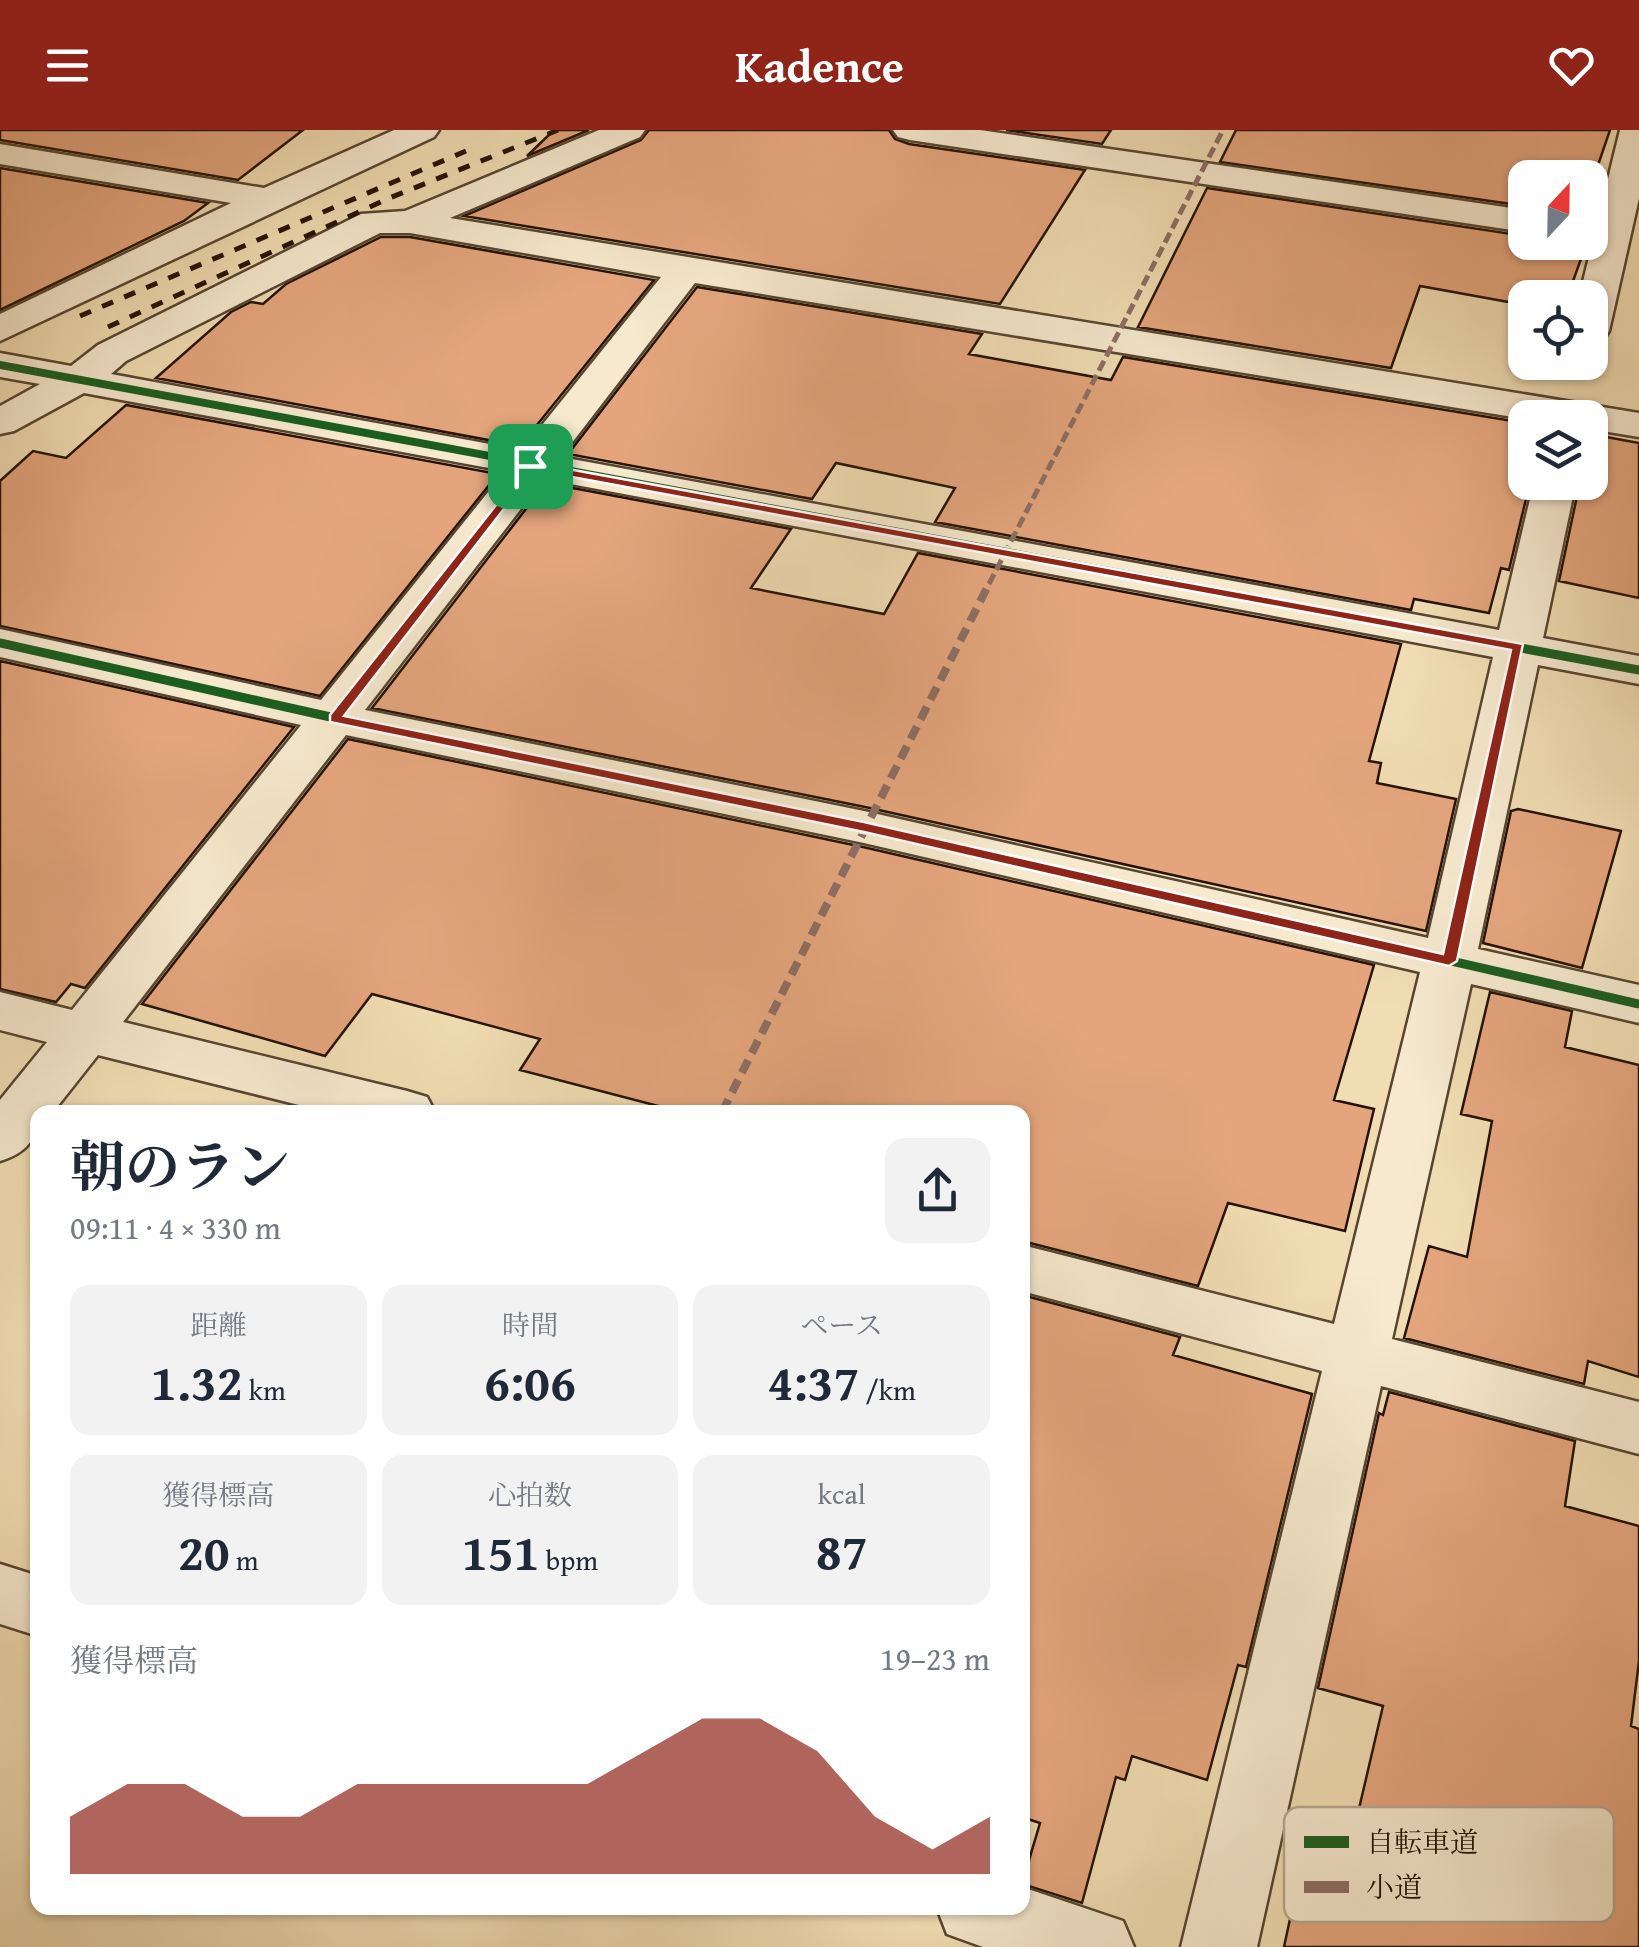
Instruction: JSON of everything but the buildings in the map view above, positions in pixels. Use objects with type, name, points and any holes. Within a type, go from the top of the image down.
[{"type":"street","points":[[0,329],[268,199],[422,130]]},
{"type":"street","points":[[410,222],[628,130]]},
{"type":"street","points":[[910,130],[1508,218]]},
{"type":"street","points":[[1603,280],[1637,130]]},
{"type":"street","points":[[0,154],[268,199]]},
{"type":"street","points":[[0,422],[78,380],[112,353],[374,222],[410,222],[686,270],[1546,400]]},
{"type":"street","points":[[0,1140],[686,270]]},
{"type":"street","points":[[0,366],[1639,670]]},
{"type":"street","points":[[1608,416],[1639,426]]},
{"type":"street","points":[[1218,1947],[1449,961],[1551,500]]},
{"type":"street","points":[[0,642],[335,718],[864,827],[1639,1004]]},
{"type":"street","points":[[0,1011],[378,1105]]},
{"type":"street","points":[[1030,1270],[1639,1428]]},
{"type":"street","points":[[0,1594],[30,1603]]},
{"type":"street","points":[[996,1915],[1096,1947]]},
{"type":"railway","points":[[108,327],[387,199],[558,130]]},
{"type":"railway","points":[[80,316],[466,151]]},
{"type":"marked path","points":[[726,1105],[1112,340],[1223,130]]},
{"type":"cycle path","points":[[0,365],[1639,670]]},
{"type":"cycle path","points":[[0,643],[335,718],[864,827],[1639,1004]]},
{"type":"route","points":[[530,466],[1518,647],[1449,961],[864,827],[335,718],[530,466]]}]
